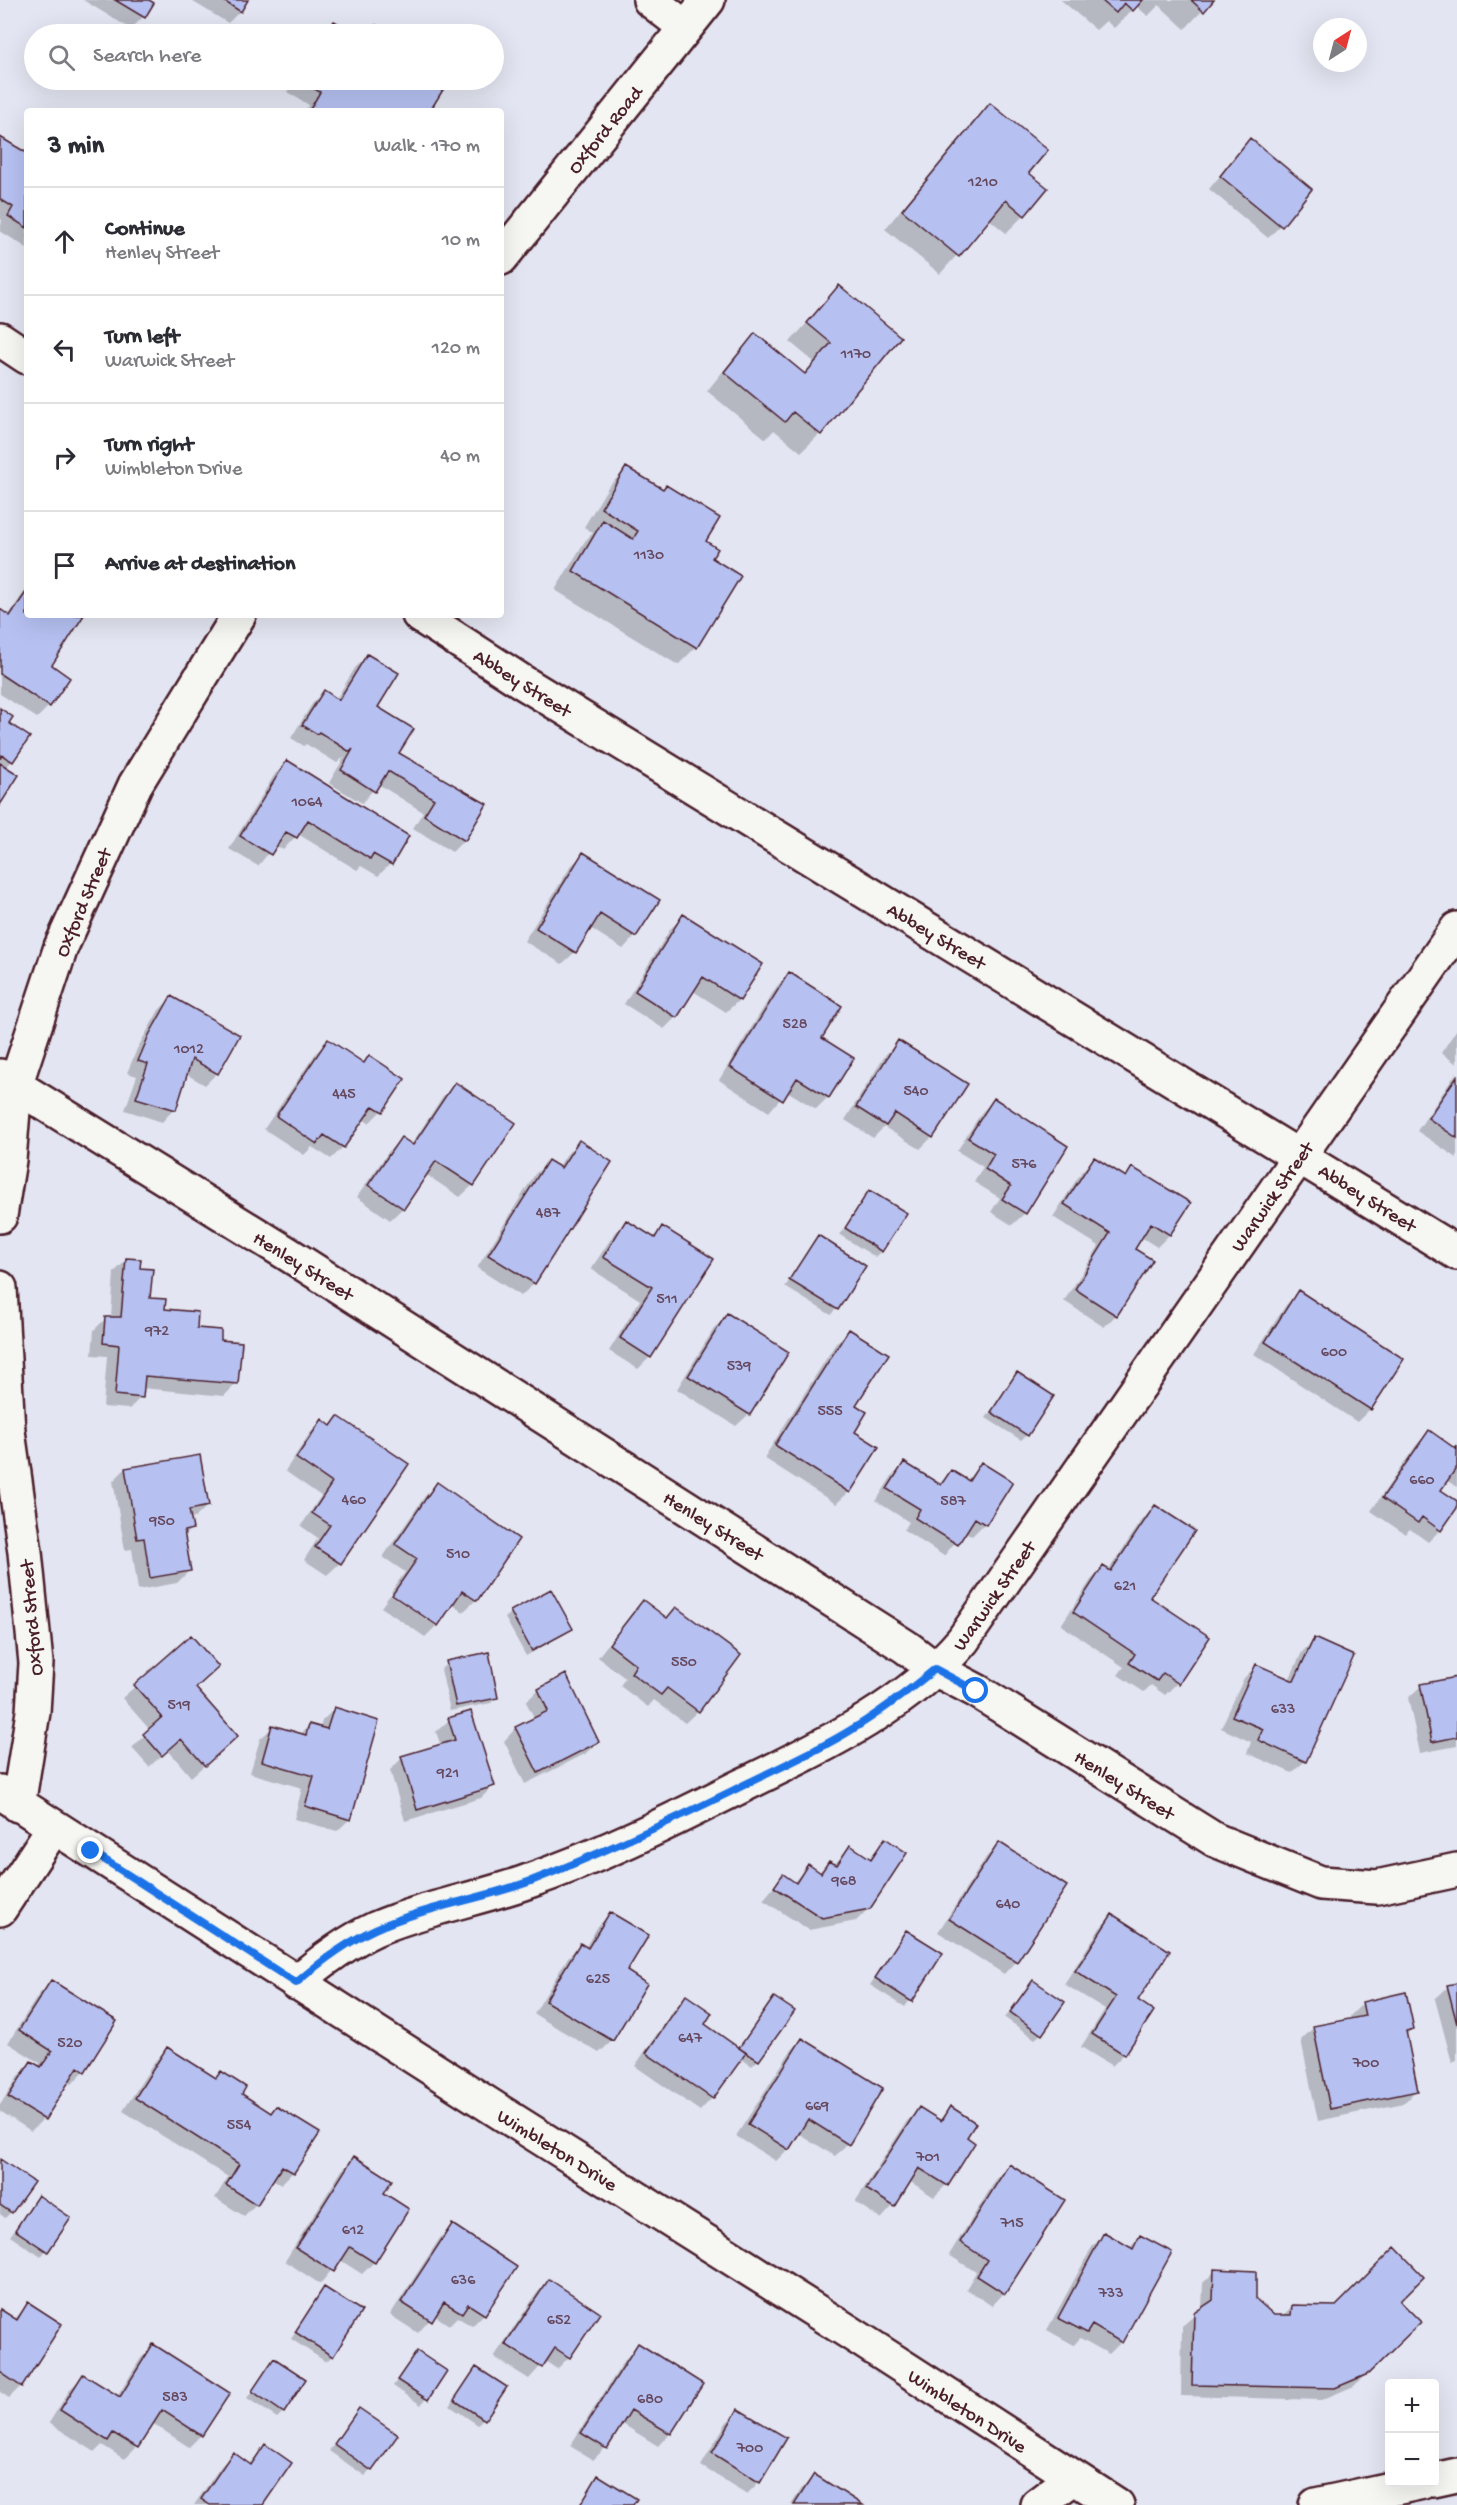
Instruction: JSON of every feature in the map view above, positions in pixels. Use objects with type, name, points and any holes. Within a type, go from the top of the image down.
[{"type":"street","points":[[650,0],[685,27]]},
{"type":"street","name":"Oxford Road","points":[[504,254],[708,0]]},
{"type":"street","points":[[0,339],[24,355]]},
{"type":"street","name":"Oxford Street","points":[[0,1216],[9,1160],[8,1081],[61,947],[135,785],[237,618]]},
{"type":"street","name":"Abbey Street","points":[[424,618],[524,684],[1457,1253]]},
{"type":"street","name":"Warwick Street","points":[[296,1983],[321,1961],[375,1929],[404,1918],[466,1902],[527,1882],[581,1861],[672,1820],[850,1731],[901,1697],[935,1669],[963,1640],[1457,929]]},
{"type":"street","name":"Henley Street","points":[[8,1081],[288,1254],[906,1647],[935,1669],[987,1697],[1215,1840],[1321,1883],[1377,1887],[1457,1869]]},
{"type":"street","name":"Oxford Street","points":[[0,1288],[8,1431],[25,1552],[36,1663],[33,1712],[9,1798]]},
{"type":"street","name":"Wimbleton Drive","points":[[9,1798],[1117,2505]]},
{"type":"street","points":[[0,1909],[54,1827]]},
{"type":"street","points":[[1439,2479],[1457,2475]]},
{"type":"street","points":[[1037,2505],[1073,2478]]},
{"type":"street","points":[[1316,2505],[1401,2487]]},
{"type":"building","points":[[115,0],[149,0],[154,3],[145,18]]},
{"type":"building","points":[[222,0],[248,0],[241,12]]},
{"type":"building","points":[[1101,0],[1143,0],[1133,11],[1124,3],[1116,13]]},
{"type":"building","points":[[1191,0],[1214,0],[1204,12]]},
{"type":"building","points":[[316,90],[443,90],[432,108],[311,108],[320,92]]},
{"type":"building","points":[[990,103],[1048,150],[1029,173],[1048,188],[1025,216],[1006,200],[959,257],[902,210]]},
{"type":"building","points":[[0,137],[24,151],[24,226],[8,216],[13,207],[0,199]]},
{"type":"building","points":[[1250,138],[1312,189],[1282,227],[1220,176]]},
{"type":"building","points":[[839,285],[901,337],[821,435],[793,412],[785,422],[724,372],[755,333],[805,374],[831,343],[807,323]]},
{"type":"building","points":[[626,467],[663,489],[666,485],[720,518],[706,541],[718,549],[712,558],[741,576],[697,648],[573,571],[603,520],[633,539],[638,531],[601,508]]},
{"type":"building","points":[[24,595],[24,618],[82,618],[52,665],[70,678],[50,707],[0,674],[0,609],[10,616]]},
{"type":"building","points":[[367,654],[399,673],[378,707],[414,729],[399,753],[487,804],[465,841],[424,815],[434,799],[388,771],[375,792],[341,770],[353,749],[350,752],[319,732],[317,734],[302,725],[324,690],[339,700]]},
{"type":"building","points":[[0,708],[13,717],[9,723],[30,737],[13,762],[2,755],[0,759]]},
{"type":"building","points":[[287,760],[409,836],[392,865],[373,854],[370,859],[308,820],[297,838],[286,832],[271,855],[240,836]]},
{"type":"building","points":[[0,763],[19,775],[0,805]]},
{"type":"building","points":[[583,852],[660,900],[636,937],[600,914],[576,953],[536,928]]},
{"type":"building","points":[[683,914],[763,964],[740,1001],[703,977],[677,1018],[635,991]]},
{"type":"building","points":[[789,972],[842,1006],[822,1038],[854,1058],[829,1098],[797,1078],[783,1101],[730,1067]]},
{"type":"building","points":[[171,996],[240,1035],[218,1074],[192,1059],[176,1110],[136,1098],[148,1064],[138,1061],[149,1035]]},
{"type":"building","points":[[328,1039],[364,1063],[369,1055],[405,1079],[383,1112],[373,1106],[344,1148],[324,1135],[317,1144],[276,1116]]},
{"type":"building","points":[[898,1040],[968,1084],[933,1138],[895,1113],[886,1126],[856,1107]]},
{"type":"building","points":[[1457,1076],[1457,1138],[1428,1118]]},
{"type":"building","points":[[455,1082],[516,1123],[474,1186],[436,1161],[404,1209],[368,1185],[401,1137],[413,1145]]},
{"type":"building","points":[[994,1098],[1068,1146],[1026,1214],[1002,1199],[1011,1186],[985,1169],[994,1154],[968,1138]]},
{"type":"building","points":[[579,1140],[612,1162],[535,1284],[488,1255],[548,1160],[561,1168]]},
{"type":"building","points":[[1094,1157],[1126,1177],[1132,1167],[1191,1203],[1170,1235],[1151,1223],[1135,1249],[1153,1260],[1117,1316],[1075,1289],[1110,1233],[1064,1204]]},
{"type":"building","points":[[869,1190],[907,1213],[882,1252],[845,1228]]},
{"type":"building","points":[[626,1220],[655,1238],[662,1226],[714,1259],[651,1358],[620,1338],[652,1287],[603,1257]]},
{"type":"building","points":[[818,1235],[866,1266],[838,1310],[789,1280]]},
{"type":"building","points":[[126,1258],[141,1259],[140,1268],[153,1269],[150,1298],[166,1299],[165,1309],[198,1312],[197,1328],[221,1330],[221,1340],[242,1342],[238,1384],[145,1376],[143,1398],[115,1395],[119,1345],[103,1343],[105,1317],[121,1317]]},
{"type":"building","points":[[1298,1290],[1404,1359],[1371,1410],[1265,1342]]},
{"type":"building","points":[[727,1313],[789,1352],[750,1415],[688,1376]]},
{"type":"building","points":[[849,1329],[889,1354],[856,1405],[867,1412],[855,1432],[879,1447],[850,1493],[775,1445]]},
{"type":"building","points":[[1017,1372],[1054,1396],[1028,1436],[991,1412]]},
{"type":"building","points":[[338,1416],[409,1464],[341,1564],[315,1547],[330,1525],[312,1513],[332,1483],[296,1458],[322,1419],[331,1426]]},
{"type":"building","points":[[1429,1430],[1456,1449],[1457,1446],[1457,1467],[1441,1490],[1457,1501],[1457,1508],[1441,1531],[1422,1517],[1418,1523],[1382,1498]]},
{"type":"building","points":[[200,1455],[209,1506],[189,1510],[193,1529],[184,1531],[191,1571],[150,1578],[144,1538],[137,1539],[125,1468]]},
{"type":"building","points":[[904,1462],[941,1485],[951,1470],[969,1481],[981,1462],[1013,1482],[986,1525],[975,1518],[958,1545],[915,1518],[920,1509],[887,1489]]},
{"type":"building","points":[[437,1482],[519,1539],[477,1601],[462,1591],[438,1626],[392,1595],[417,1559],[395,1544]]},
{"type":"building","points":[[1155,1505],[1195,1531],[1150,1597],[1210,1637],[1179,1684],[1163,1673],[1157,1681],[1129,1663],[1135,1654],[1073,1612],[1103,1566],[1111,1571]]},
{"type":"building","points":[[551,1589],[573,1629],[532,1651],[510,1611]]},
{"type":"building","points":[[643,1600],[667,1618],[676,1607],[741,1655],[699,1712],[667,1688],[661,1695],[631,1673],[636,1665],[609,1644]]},
{"type":"building","points":[[191,1635],[219,1667],[196,1688],[238,1736],[205,1766],[181,1739],[162,1756],[143,1734],[162,1717],[134,1685]]},
{"type":"building","points":[[1314,1638],[1354,1656],[1306,1762],[1258,1740],[1263,1729],[1232,1716],[1256,1664],[1294,1681]]},
{"type":"building","points":[[489,1652],[498,1698],[456,1706],[446,1661]]},
{"type":"building","points":[[566,1674],[599,1742],[538,1773],[515,1727],[548,1711],[538,1689]]},
{"type":"building","points":[[1457,1677],[1457,1737],[1432,1742],[1420,1684]]},
{"type":"building","points":[[334,1707],[379,1721],[351,1820],[305,1806],[314,1776],[262,1761],[272,1725],[306,1735],[309,1724],[327,1729]]},
{"type":"building","points":[[471,1711],[495,1786],[417,1810],[401,1756],[455,1740],[448,1718]]},
{"type":"building","points":[[885,1838],[907,1853],[870,1909],[822,1918],[774,1887],[783,1874],[796,1883],[808,1864],[821,1873],[829,1861],[837,1865],[850,1845],[871,1859]]},
{"type":"building","points":[[999,1842],[1067,1886],[1017,1962],[949,1919]]},
{"type":"building","points":[[610,1912],[649,1935],[627,1971],[647,1984],[613,2041],[545,2001],[580,1943],[588,1948]]},
{"type":"building","points":[[1112,1914],[1170,1951],[1138,2000],[1154,2011],[1125,2055],[1092,2034],[1116,1997],[1075,1971]]},
{"type":"building","points":[[906,1930],[943,1953],[912,2002],[875,1978]]},
{"type":"building","points":[[51,1980],[117,2021],[85,2072],[78,2067],[45,2120],[8,2097],[31,2061],[41,2067],[52,2051],[19,2030]]},
{"type":"building","points":[[1033,1980],[1065,2002],[1042,2035],[1010,2012]]},
{"type":"building","points":[[1457,1983],[1457,2024],[1447,1985]]},
{"type":"building","points":[[1406,1992],[1414,2029],[1406,2031],[1418,2091],[1330,2109],[1313,2026],[1365,2016],[1362,2002]]},
{"type":"building","points":[[686,1995],[712,2013],[705,2024],[746,2053],[713,2099],[646,2053]]},
{"type":"building","points":[[774,1997],[795,2011],[759,2061],[739,2048]]},
{"type":"building","points":[[802,2038],[883,2088],[849,2145],[808,2119],[789,2150],[748,2124]]},
{"type":"building","points":[[167,2047],[216,2078],[221,2071],[246,2087],[242,2094],[271,2113],[276,2106],[320,2133],[294,2173],[282,2166],[257,2205],[226,2185],[239,2164],[135,2098]]},
{"type":"building","points":[[950,2106],[976,2123],[967,2137],[975,2143],[948,2186],[919,2168],[895,2207],[866,2189],[919,2107],[941,2121]]},
{"type":"building","points":[[354,2156],[392,2180],[384,2193],[409,2209],[375,2263],[350,2247],[334,2272],[296,2248]]},
{"type":"building","points":[[0,2159],[34,2182],[12,2213],[0,2205]]},
{"type":"building","points":[[1009,2164],[1065,2200],[1005,2294],[977,2276],[987,2260],[960,2242]]},
{"type":"building","points":[[38,2195],[71,2218],[48,2252],[15,2230]]},
{"type":"building","points":[[452,2224],[517,2267],[485,2315],[468,2304],[462,2313],[444,2302],[432,2322],[401,2302]]},
{"type":"building","points":[[1104,2232],[1133,2249],[1140,2235],[1172,2252],[1122,2343],[1092,2325],[1087,2333],[1058,2318]]},
{"type":"building","points":[[1395,2247],[1424,2277],[1400,2301],[1421,2322],[1368,2374],[1335,2388],[1192,2385],[1194,2313],[1213,2300],[1214,2269],[1256,2271],[1256,2299],[1274,2315],[1291,2315],[1292,2305],[1336,2306]]},
{"type":"building","points":[[549,2279],[600,2313],[570,2358],[555,2348],[542,2368],[505,2344]]},
{"type":"building","points":[[324,2287],[362,2311],[333,2357],[295,2332]]},
{"type":"building","points":[[28,2302],[62,2324],[22,2387],[0,2372],[0,2309],[17,2320]]},
{"type":"building","points":[[638,2343],[703,2384],[671,2434],[631,2410],[607,2449],[581,2433]]},
{"type":"building","points":[[153,2344],[230,2393],[202,2436],[162,2410],[138,2448],[113,2433],[108,2441],[60,2410],[83,2374],[120,2397]]},
{"type":"building","points":[[417,2351],[447,2371],[428,2400],[397,2380]]},
{"type":"building","points":[[274,2358],[306,2379],[284,2413],[252,2391]]},
{"type":"building","points":[[476,2367],[507,2387],[485,2420],[454,2400]]},
{"type":"building","points":[[359,2408],[398,2435],[372,2471],[334,2444]]},
{"type":"building","points":[[738,2409],[787,2438],[760,2483],[712,2453]]},
{"type":"building","points":[[265,2444],[292,2463],[263,2505],[210,2505],[201,2499],[233,2452],[251,2465]]},
{"type":"building","points":[[814,2474],[863,2505],[794,2505]]},
{"type":"building","points":[[598,2475],[637,2499],[633,2505],[580,2505]]},
{"type":"route","points":[[91,1851],[296,1983],[321,1961],[375,1929],[404,1918],[466,1902],[527,1882],[581,1861],[672,1820],[850,1731],[901,1697],[935,1669],[976,1691]]}]
